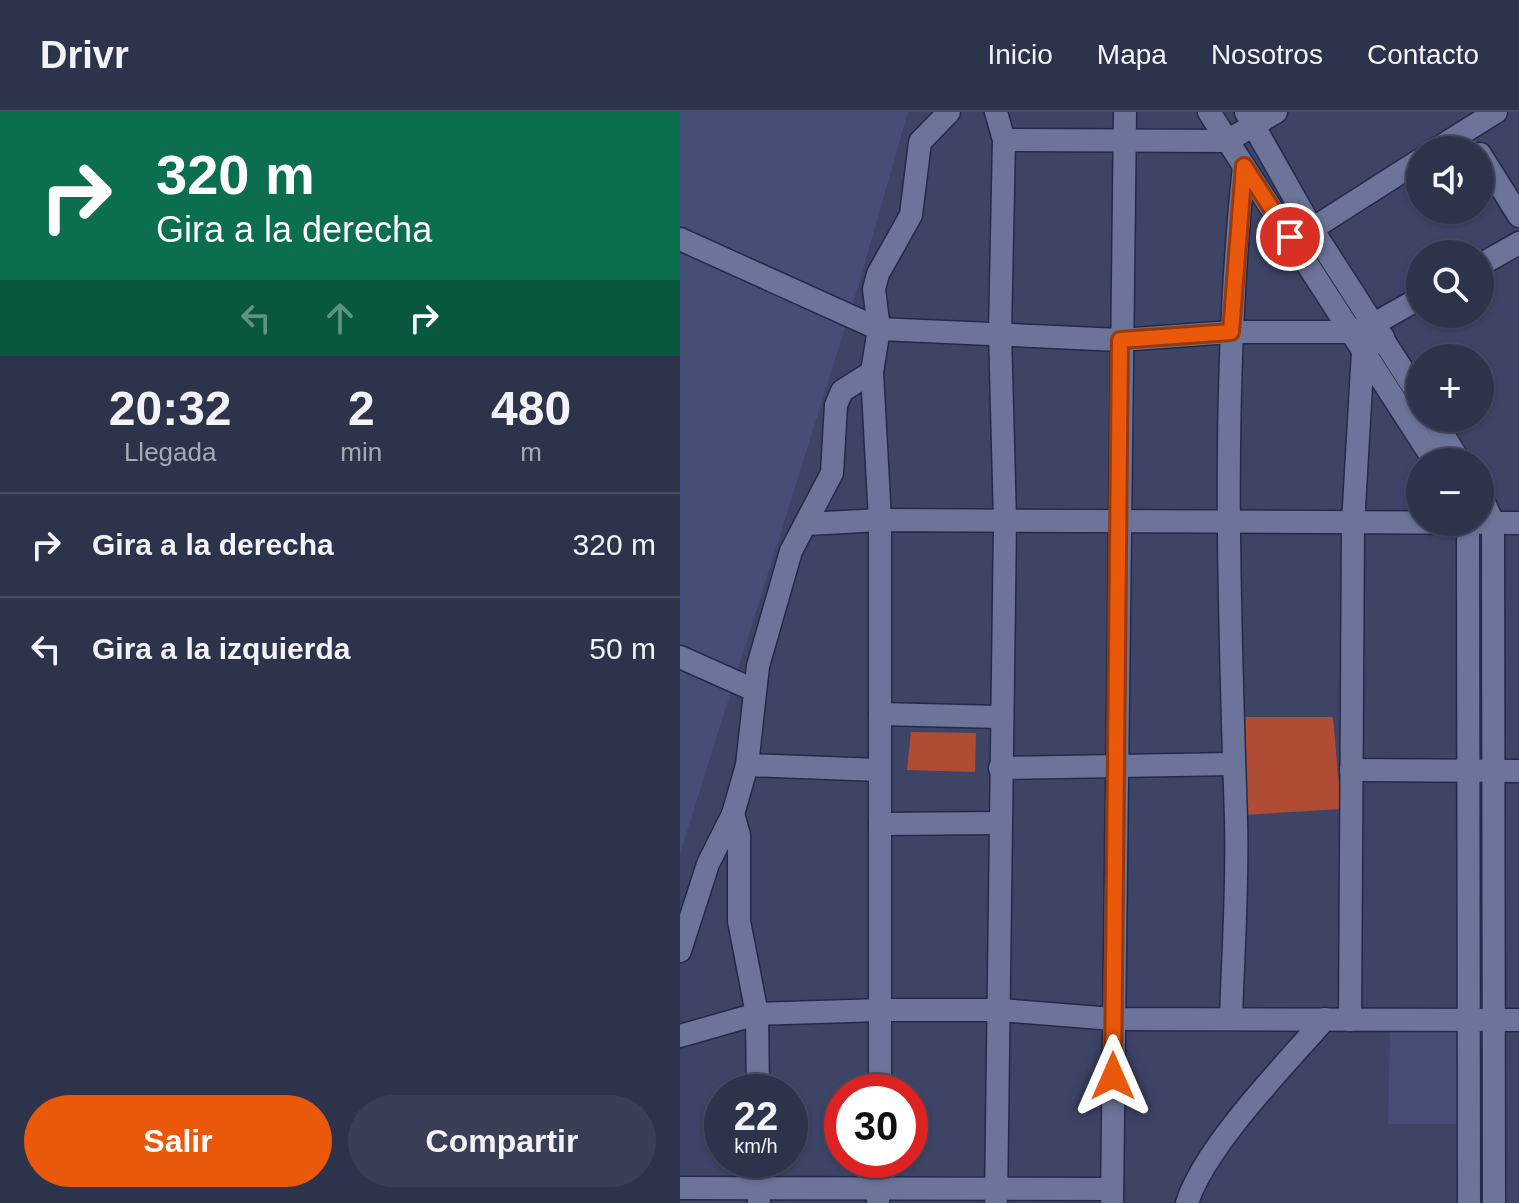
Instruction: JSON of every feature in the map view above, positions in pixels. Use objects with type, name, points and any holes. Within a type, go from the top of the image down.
[{"type":"street","points":[[880,1074],[880,520],[872,372],[879,329],[874,289],[878,274],[911,215],[920,142],[949,112]]},
{"type":"street","points":[[996,112],[1004,140],[1000,332],[1005,521],[999,823],[1001,1010],[996,1196]]},
{"type":"street","points":[[680,1188],[759,1196],[1112,1196],[1117,520],[1125,112]]},
{"type":"street","points":[[1209,112],[1426,448]]},
{"type":"street","points":[[1004,140],[1227,141],[1251,119],[1276,112]]},
{"type":"street","points":[[1470,136],[1496,112]]},
{"type":"street","points":[[1251,119],[1312,229],[1406,375]]},
{"type":"street","points":[[1231,1019],[1236,821],[1230,522],[1231,332],[1244,166]]},
{"type":"street","points":[[1312,229],[1406,169]]},
{"type":"street","points":[[1494,176],[1519,216]]},
{"type":"street","points":[[680,239],[879,329],[1000,332],[1120,340],[1231,332],[1357,342],[1378,331],[1406,309]]},
{"type":"street","points":[[1494,257],[1519,243]]},
{"type":"street","points":[[1350,1020],[1357,342]]},
{"type":"street","points":[[680,951],[708,864],[733,814],[747,765],[754,690],[791,551],[832,473],[836,405],[842,391],[872,372]]},
{"type":"street","points":[[807,524],[880,520],[1406,524]]},
{"type":"street","points":[[1494,522],[1519,523]]},
{"type":"street","points":[[1468,536],[1469,1203]]},
{"type":"street","points":[[1493,536],[1494,1203]]},
{"type":"street","points":[[680,657],[754,690]]},
{"type":"street","points":[[880,714],[1000,717]]},
{"type":"street","points":[[1000,768],[1115,769],[1233,764]]},
{"type":"street","points":[[747,765],[879,770]]},
{"type":"street","points":[[1351,770],[1519,771]]},
{"type":"street","points":[[733,814],[739,835],[739,921],[757,1014],[758,1074]]},
{"type":"street","points":[[880,824],[999,823]]},
{"type":"street","points":[[680,1036],[757,1014],[882,1010],[1001,1010],[1113,1019],[1519,1020]]},
{"type":"street","points":[[1187,1203],[1197,1180],[1253,1101],[1325,1019]]},
{"type":"shaded area","points":[[680,112],[908,112],[860,280],[680,854]]},
{"type":"shaded area","points":[[1244,717],[1333,717],[1341,809],[1242,815]]},
{"type":"shaded area","points":[[911,732],[976,733],[975,772],[907,770]]},
{"type":"shaded area","points":[[1390,1031],[1458,1032],[1458,1124],[1388,1124]]},
{"type":"route","points":[[1113,1076],[1120,340],[1231,332],[1244,166],[1290,237]]}]
